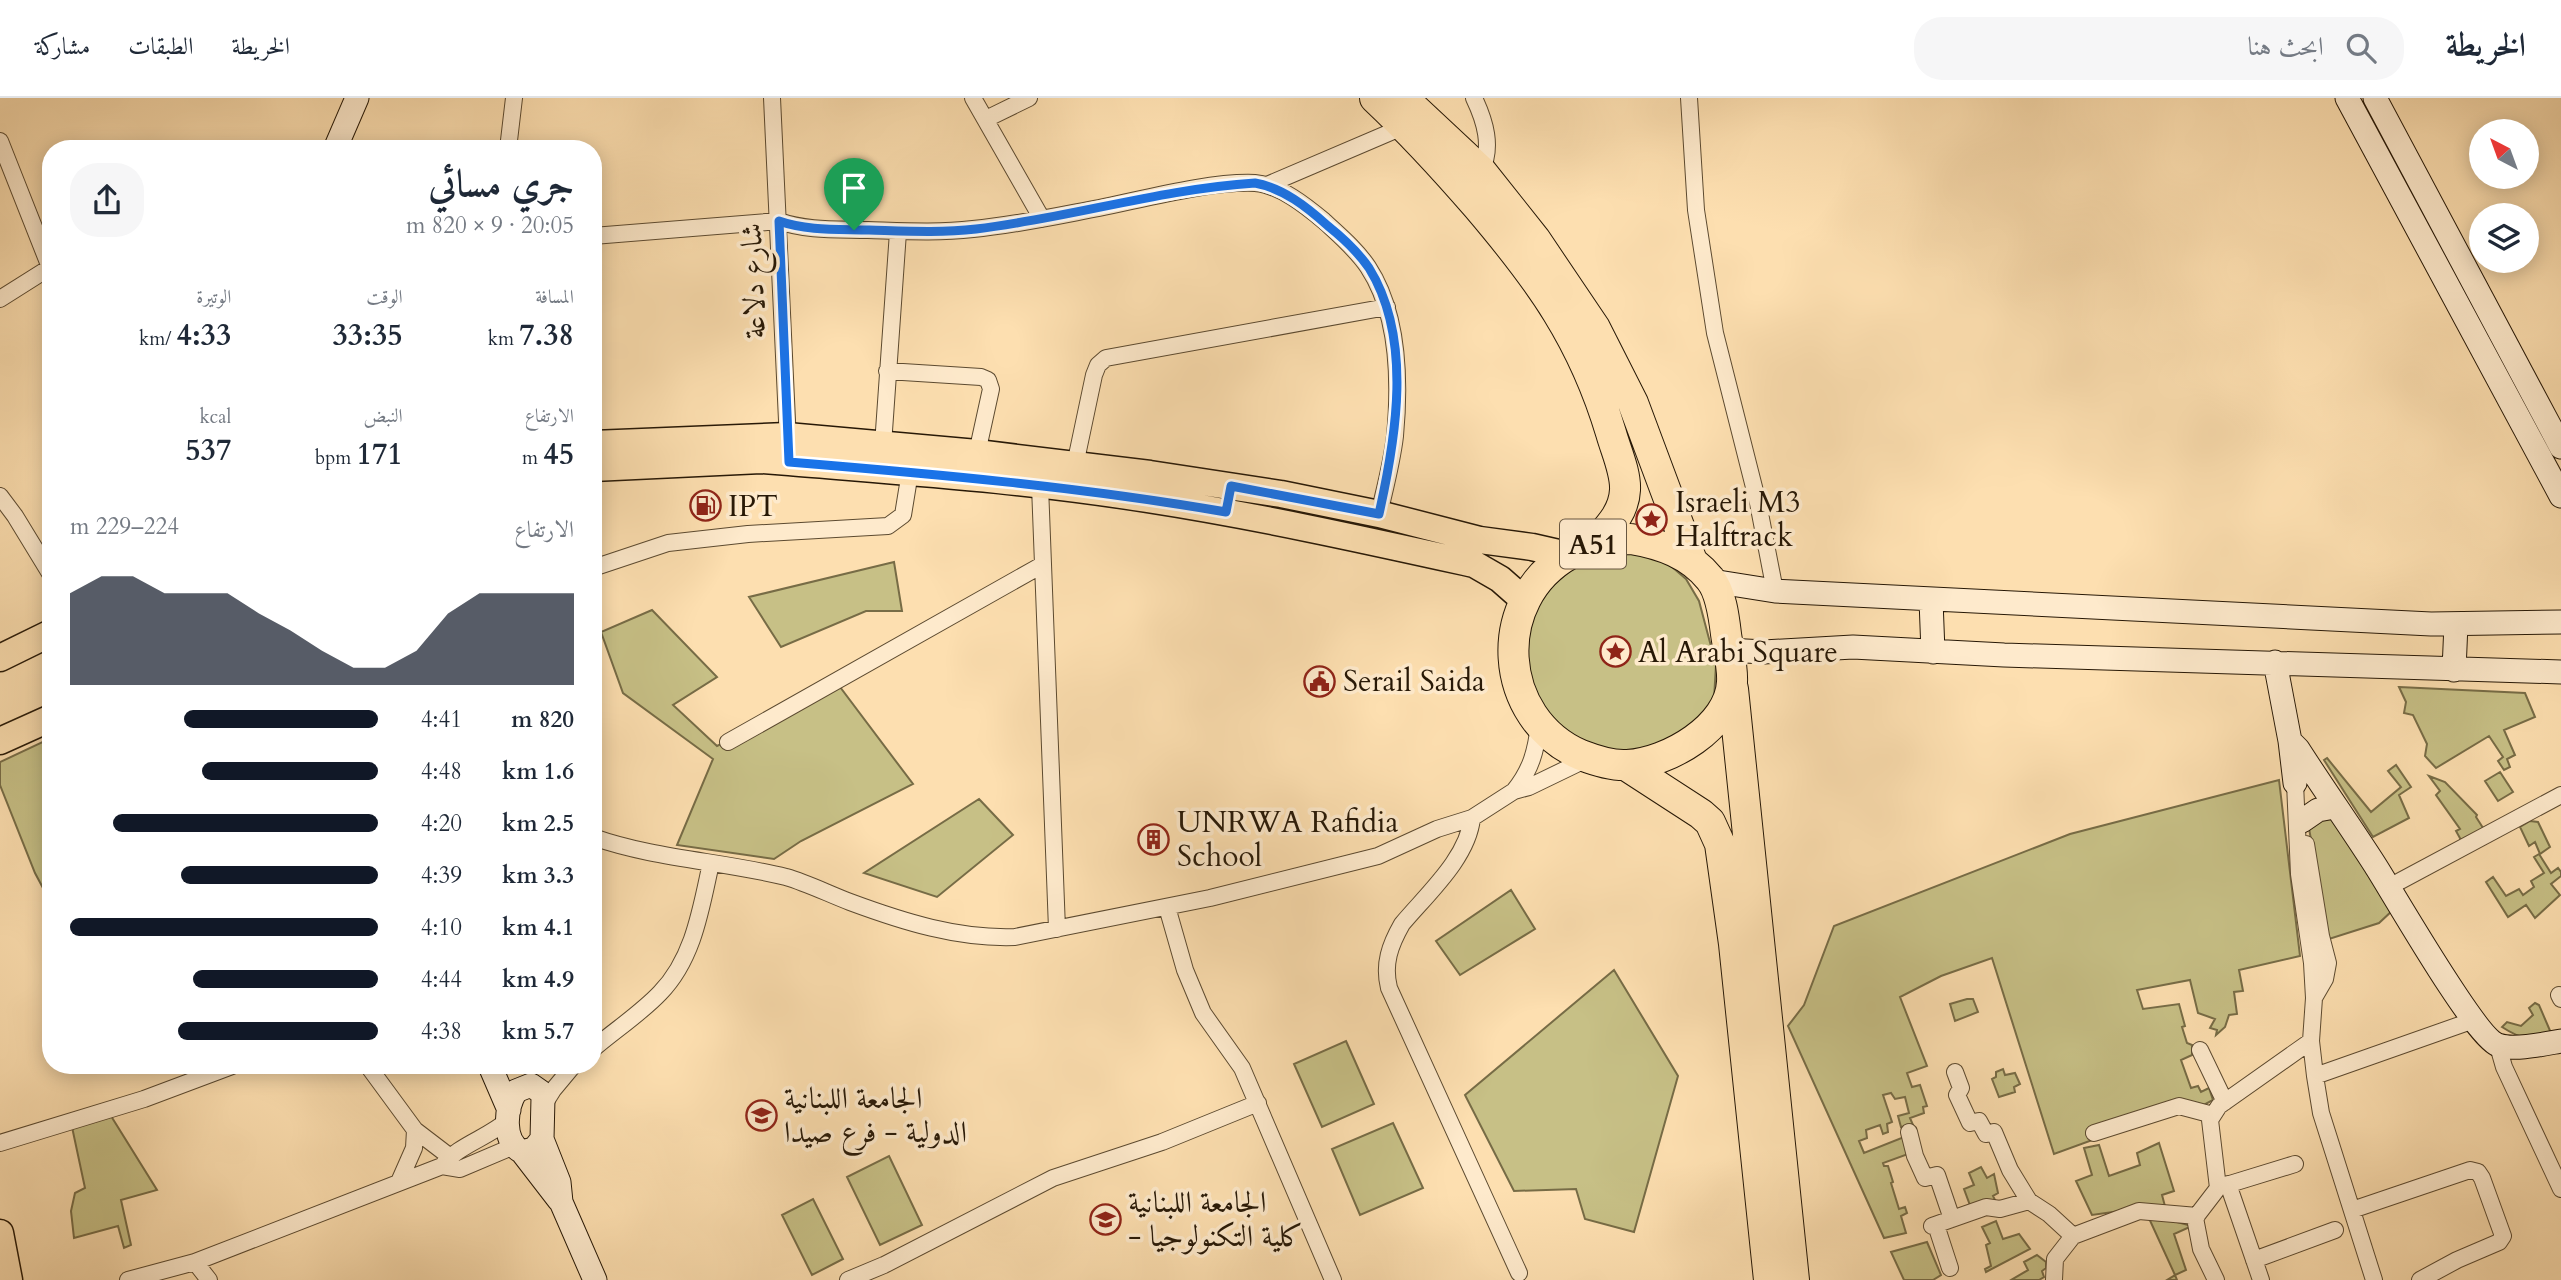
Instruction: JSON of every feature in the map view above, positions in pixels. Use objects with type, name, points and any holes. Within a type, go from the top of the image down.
[{"type":"highway","name":"A51","points":[[1375,98],[1404,112],[1481,171],[1542,249],[1595,328],[1633,403],[1665,487],[1725,622],[1794,1280]]},
{"type":"highway","name":"A51","points":[[1404,112],[1552,300],[1576,344],[1608,423],[1625,489],[1616,520],[1580,550],[1550,568],[1536,583],[1525,601],[1514,632],[1513,665],[1522,697],[1539,725],[1554,739],[1589,758],[1627,766],[1702,814],[1710,822],[1720,844],[1734,944],[1769,1280]]},
{"type":"highway","points":[[1625,489],[1634,499],[1643,501],[1661,496],[1665,487]]},
{"type":"highway","name":"A51","points":[[1580,550],[1631,540],[1651,542],[1671,549],[1702,571]]},
{"type":"highway","name":"A51","points":[[1627,766],[1654,760],[1703,734],[1723,710],[1732,683]]},
{"type":"main road","points":[[339,140],[357,98]]},
{"type":"main road","points":[[2347,98],[2561,496]]},
{"type":"main road","points":[[2375,98],[2561,447]]},
{"type":"main road","points":[[602,444],[788,449],[883,445],[977,453],[1231,486],[1379,514],[1480,540],[1580,550]]},
{"type":"main road","points":[[602,468],[761,460],[788,449],[911,472],[1144,498],[1226,512],[1474,564],[1500,579],[1525,601]]},
{"type":"main road","points":[[1226,512],[1231,486]]},
{"type":"main road","points":[[1702,571],[1775,591],[2456,624],[2561,622]]},
{"type":"main road","points":[[1931,600],[1933,652]]},
{"type":"main road","points":[[2454,670],[2456,624]]},
{"type":"main road","points":[[0,658],[42,638]]},
{"type":"main road","points":[[1728,650],[1764,652],[1853,647],[1933,652],[2561,672]]},
{"type":"main road","points":[[2275,662],[2295,783]]},
{"type":"main road","points":[[0,741],[42,722]]},
{"type":"main road","points":[[2290,741],[2298,749],[2474,1020],[2492,1042],[2498,1045],[2535,1046],[2561,1041]]},
{"type":"main road","points":[[2302,821],[2318,810],[2334,807]]},
{"type":"main road","points":[[492,1074],[509,1115]]},
{"type":"main road","points":[[510,1074],[541,1092],[542,1139],[559,1182],[561,1202]]},
{"type":"main road","points":[[527,1086],[513,1096],[509,1115],[509,1138],[561,1202],[595,1280]]},
{"type":"main road","points":[[518,1149],[534,1149],[542,1139]]},
{"type":"main road","points":[[0,1233],[9,1280]]},
{"type":"street","points":[[509,140],[514,98]]},
{"type":"street","name":"شارع دلاعة","points":[[772,98],[788,449]]},
{"type":"street","points":[[973,98],[1042,219]]},
{"type":"street","points":[[986,119],[1029,98]]},
{"type":"street","points":[[1474,98],[1486,128],[1487,151],[1481,171]]},
{"type":"street","points":[[1689,98],[1696,210],[1715,333],[1758,503],[1775,591]]},
{"type":"street","points":[[1266,185],[1404,112]]},
{"type":"street","points":[[0,141],[42,249]]},
{"type":"street","points":[[602,235],[779,221],[803,227],[898,232],[963,230],[1042,219],[1223,185],[1266,185],[1284,193],[1317,216],[1355,251],[1368,267],[1387,307],[1393,338],[1396,414],[1391,459],[1379,514]]},
{"type":"street","points":[[883,445],[898,232]]},
{"type":"street","points":[[0,299],[42,274]]},
{"type":"street","points":[[1075,465],[1094,374],[1098,365],[1107,358],[1387,307]]},
{"type":"street","points":[[887,371],[986,378],[991,389],[977,453]]},
{"type":"street","points":[[602,565],[668,543],[748,534],[888,526],[902,515],[911,472]]},
{"type":"street","points":[[1040,486],[1057,929]]},
{"type":"street","points":[[0,496],[42,560]]},
{"type":"street","points":[[728,742],[1042,565]]},
{"type":"street","points":[[602,840],[665,856],[789,878],[902,920],[960,934],[989,938],[1015,937],[1167,907],[1359,862],[1437,829],[1472,818],[1514,791],[1524,779],[1536,753],[1539,725]]},
{"type":"street","points":[[1514,791],[1529,787],[1589,758]]},
{"type":"street","points":[[2295,783],[2300,796],[2321,936],[2328,963],[2325,979],[2314,998]]},
{"type":"street","points":[[2295,783],[2299,874],[2312,962],[2314,998],[2311,1041],[2315,1076],[2321,1113],[2374,1280]]},
{"type":"street","points":[[2389,887],[2561,795]]},
{"type":"street","points":[[1472,818],[1466,844],[1457,858],[1395,936],[1386,961],[1386,975],[1389,988],[1519,1273]]},
{"type":"street","points":[[602,1042],[660,994],[680,968],[698,919],[712,863]]},
{"type":"street","points":[[1167,907],[1185,970],[1203,1013],[1237,1059],[1333,1280]]},
{"type":"street","points":[[2315,1076],[2474,1020]]},
{"type":"street","points":[[2261,1280],[2223,1186],[2211,1140],[2210,1121],[2219,1105],[2311,1041]]},
{"type":"street","points":[[2498,1045],[2504,1067],[2561,1189]]},
{"type":"street","points":[[2200,1050],[2225,1102]]},
{"type":"street","points":[[1955,1072],[1961,1088],[1957,1095],[1970,1124],[1979,1121],[1986,1134],[1994,1132],[2010,1170],[2029,1201],[2049,1214],[2073,1236]]},
{"type":"street","points":[[0,1143],[144,1099],[211,1074]]},
{"type":"street","points":[[374,1074],[415,1130],[446,1161],[460,1169],[518,1149]]},
{"type":"street","points":[[527,1086],[555,1074]]},
{"type":"street","points":[[543,1106],[567,1074]]},
{"type":"street","points":[[848,1280],[884,1265],[1053,1178],[1163,1142],[1258,1103]]},
{"type":"street","points":[[2094,1133],[2179,1106],[2213,1115]]},
{"type":"street","points":[[128,1280],[195,1262],[399,1182],[446,1161],[497,1131],[509,1115]]},
{"type":"street","points":[[399,1182],[414,1148],[415,1130]]},
{"type":"street","points":[[1909,1132],[1915,1156],[1925,1178],[1937,1175],[1940,1223],[1950,1268]]},
{"type":"street","points":[[2216,1280],[2202,1249],[2195,1219],[2197,1216],[2223,1186],[2295,1164]]},
{"type":"street","points":[[2351,1210],[2470,1170],[2478,1172],[2503,1236],[2499,1242],[2420,1280]]},
{"type":"street","points":[[1940,1223],[1986,1207],[2000,1209],[2029,1201]]},
{"type":"street","points":[[2054,1280],[2054,1259],[2073,1236],[2139,1212],[2197,1216]]},
{"type":"street","points":[[2254,1260],[2335,1230]]},
{"type":"street","points":[[195,1262],[209,1280]]},
{"type":"shaded area","points":[[1623,549],[1657,554],[1686,579],[1699,601],[1716,665],[1714,699],[1694,725],[1667,743],[1636,752],[1604,751],[1574,740],[1531,694],[1524,631],[1535,601],[1588,555]]},
{"type":"shaded area","points":[[894,562],[902,611],[866,611],[781,647],[749,597]]},
{"type":"shaded area","points":[[652,610],[717,677],[673,705],[717,746],[840,687],[913,784],[801,841],[774,859],[677,845],[713,759],[623,693],[602,632]]},
{"type":"shaded area","points":[[2399,687],[2525,693],[2535,717],[2504,730],[2515,755],[2507,759],[2510,767],[2504,770],[2498,761],[2503,757],[2489,736],[2436,768],[2425,756],[2427,744],[2413,715],[2404,713],[2406,702]]},
{"type":"shaded area","points":[[42,742],[42,886],[0,785],[0,762]]},
{"type":"shaded area","points":[[2327,758],[2371,812],[2401,787],[2388,771],[2396,765],[2411,787],[2399,795],[2409,818],[2373,837],[2324,760]]},
{"type":"shaded area","points":[[2500,772],[2513,792],[2498,801],[2485,781]]},
{"type":"shaded area","points":[[2429,776],[2445,782],[2477,815],[2485,831],[2461,840],[2456,831],[2460,829],[2436,795],[2440,791]]},
{"type":"shaded area","points":[[2279,780],[2300,956],[2239,970],[2243,991],[2234,992],[2237,1014],[2229,1015],[2225,1027],[2216,1035],[2217,1030],[2210,1028],[2215,1019],[2198,1013],[2190,980],[2137,990],[2143,1009],[2179,1004],[2187,1043],[2192,1045],[2192,1055],[2181,1060],[2191,1088],[2198,1086],[2201,1092],[2209,1088],[2213,1100],[2200,1107],[2172,1111],[2054,1154],[1992,958],[1941,976],[1900,997],[1927,1066],[1907,1073],[1912,1087],[1920,1085],[1927,1106],[1923,1107],[1924,1113],[1910,1118],[1913,1125],[1901,1127],[1898,1116],[1909,1113],[1905,1097],[1895,1099],[1891,1093],[1883,1095],[1892,1122],[1887,1124],[1888,1132],[1883,1134],[1880,1125],[1866,1130],[1867,1138],[1859,1141],[1864,1153],[1904,1137],[1911,1153],[1883,1163],[1888,1166],[1899,1209],[1905,1207],[1907,1213],[1901,1216],[1906,1233],[1884,1238],[1788,1026],[1804,1005],[1834,926],[2070,834]]},
{"type":"shaded area","points":[[979,799],[1013,835],[937,897],[864,873]]},
{"type":"shaded area","points":[[2327,813],[2394,909],[2379,923],[2329,939],[2308,823]]},
{"type":"shaded area","points":[[2530,821],[2538,822],[2550,847],[2540,854],[2535,842],[2529,846],[2520,827]]},
{"type":"shaded area","points":[[2539,854],[2551,873],[2558,868],[2561,872],[2561,876],[2551,884],[2560,895],[2535,918],[2526,905],[2508,917],[2486,882],[2493,877],[2506,896],[2519,889],[2523,895],[2534,887],[2531,881],[2544,873],[2534,857]]},
{"type":"shaded area","points":[[1511,890],[1535,929],[1460,975],[1436,941]]},
{"type":"shaded area","points":[[1614,970],[1678,1076],[1634,1232],[1585,1219],[1576,1189],[1514,1191],[1465,1095]]},
{"type":"shaded area","points":[[1973,999],[1978,1012],[1955,1021],[1950,1004]]},
{"type":"shaded area","points":[[2535,1003],[2539,1005],[2551,1033],[2526,1038],[2502,1027],[2507,1022],[2521,1026],[2533,1015],[2529,1008]]},
{"type":"shaded area","points":[[1346,1041],[1374,1104],[1322,1127],[1294,1064]]},
{"type":"shaded area","points":[[2003,1069],[2005,1075],[2015,1073],[2020,1084],[2014,1087],[2015,1092],[1999,1097],[1992,1079],[1996,1077],[1996,1072]]},
{"type":"shaded area","points":[[111,1116],[157,1190],[121,1200],[131,1245],[124,1248],[118,1226],[74,1238],[71,1211],[75,1193],[85,1188],[72,1127]]},
{"type":"shaded area","points":[[1393,1123],[1423,1188],[1360,1215],[1332,1149]]},
{"type":"shaded area","points":[[2159,1143],[2174,1191],[2162,1195],[2166,1210],[2127,1210],[2092,1215],[2076,1181],[2092,1175],[2084,1148],[2099,1145],[2109,1176],[2140,1165],[2137,1153]]},
{"type":"shaded area","points":[[889,1156],[922,1225],[880,1245],[847,1177]]},
{"type":"shaded area","points":[[1981,1167],[1987,1178],[1994,1174],[1998,1193],[1993,1196],[1998,1206],[1971,1208],[1964,1189],[1974,1185],[1969,1173]]},
{"type":"shaded area","points":[[813,1199],[843,1259],[812,1275],[782,1215]]},
{"type":"shaded area","points":[[2147,1214],[2192,1226],[2174,1234],[2186,1270],[2175,1275]]},
{"type":"shaded area","points":[[1996,1221],[2003,1239],[2019,1234],[2030,1249],[1986,1272],[1985,1269],[1991,1266],[1986,1245],[1990,1243],[1982,1227]]},
{"type":"shaded area","points":[[1927,1242],[1941,1275],[1933,1280],[1904,1280],[1891,1252]]},
{"type":"shaded area","points":[[2037,1255],[2046,1262],[2046,1268],[2042,1271],[2044,1277],[2039,1280],[2011,1280],[2028,1270],[2024,1262]]},
{"type":"place","name":"IPT","points":[[705,506]]},
{"type":"place","name":"Israeli M3 Halftrack","points":[[1652,519]]},
{"type":"place","name":"Al Arabi Square","points":[[1615,652]]},
{"type":"place","name":"Serail Saida","points":[[1320,681]]},
{"type":"place","name":"UNRWA Rafidia School","points":[[1154,839]]},
{"type":"place","name":"الجامعة اللبنانية الدولية - فرع صيدا","points":[[761,1115]]},
{"type":"place","name":"الجامعة اللبنانية - كلية التكنولوجيا","points":[[1105,1219]]},
{"type":"route","points":[[1255,183],[1284,193],[1317,216],[1355,251],[1368,267],[1387,307],[1393,338],[1396,414],[1395,438],[1379,514],[1231,486],[1226,512],[1144,498],[1040,486],[789,462],[779,221],[803,227],[854,230],[930,232],[975,229],[1223,185],[1255,183]]}]
